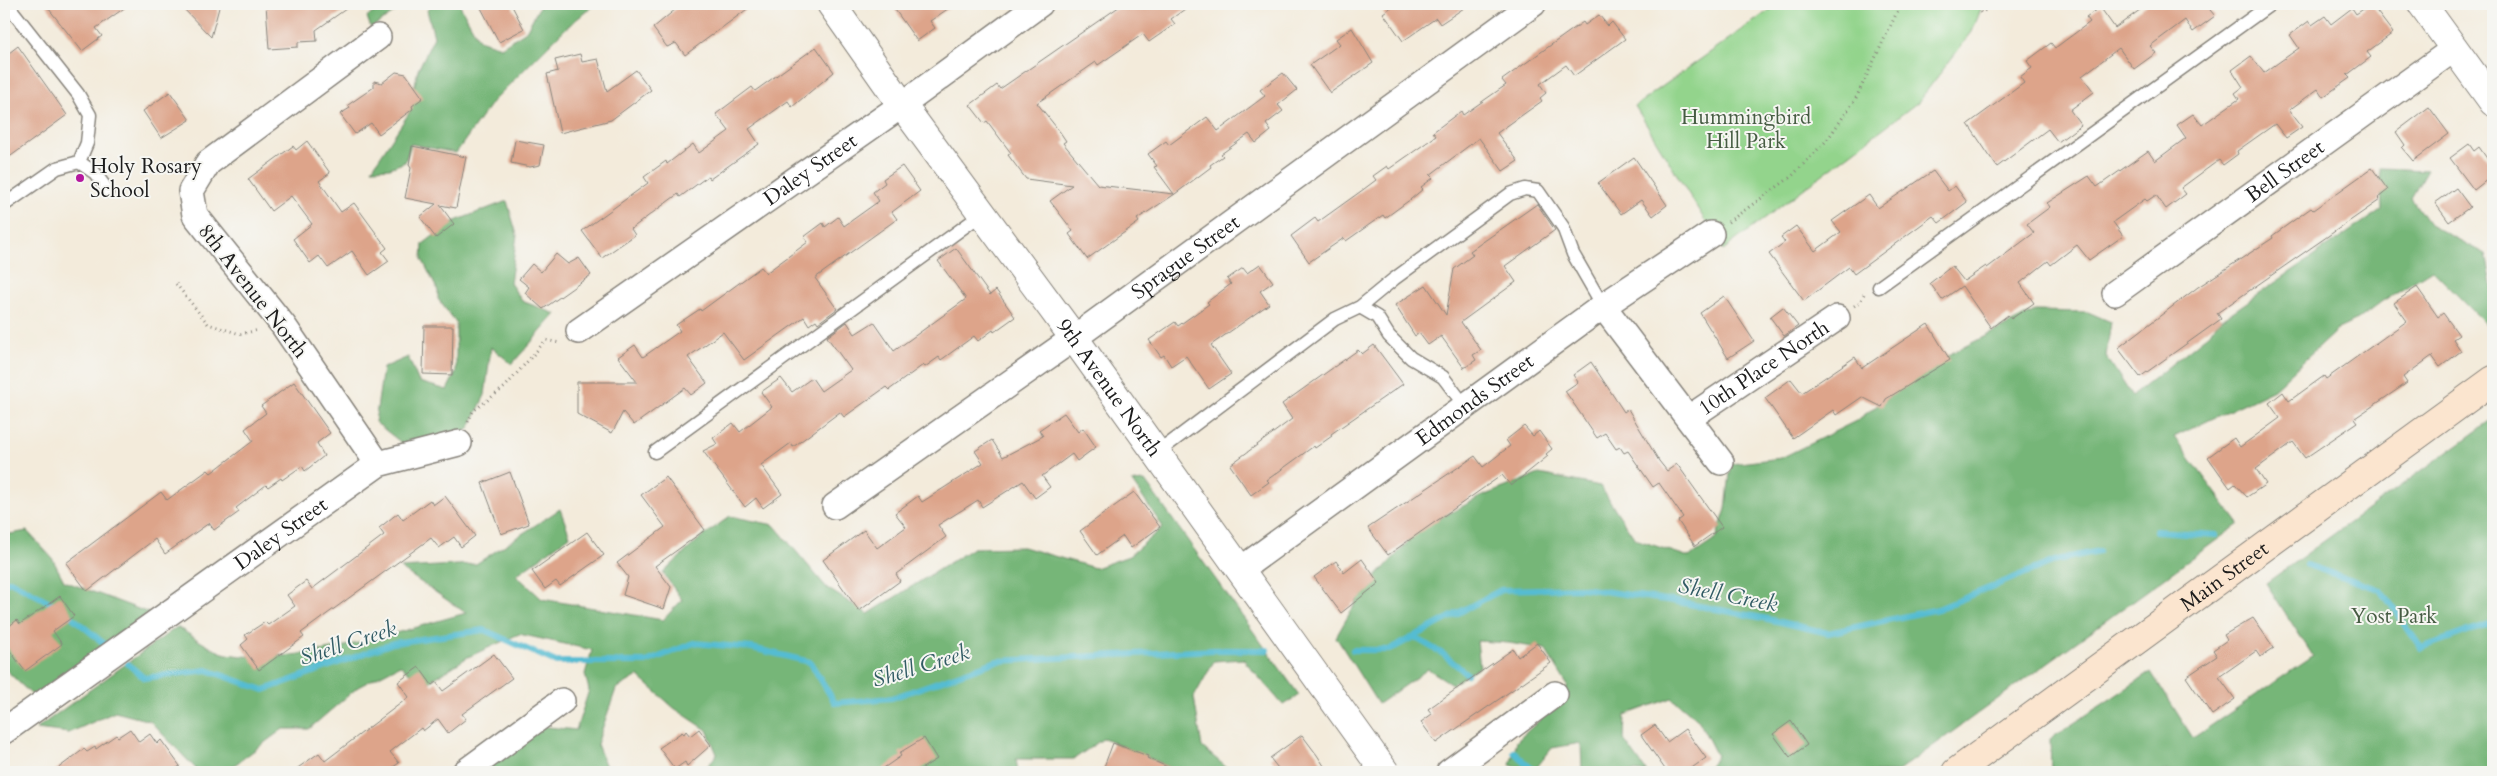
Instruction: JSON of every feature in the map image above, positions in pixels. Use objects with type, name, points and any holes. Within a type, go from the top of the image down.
[{"type":"main road","name":"Main Street","points":[[1956,772],[2493,380]]},
{"type":"street","name":"9th Avenue North","points":[[831,4],[902,105],[1157,453],[1385,772]]},
{"type":"street","name":"Daley Street","points":[[579,331],[902,105],[1040,4]]},
{"type":"street","name":"Sprague Street","points":[[835,506],[1074,338],[1532,4]]},
{"type":"street","points":[[2422,4],[2493,102]]},
{"type":"street","name":"8th Avenue North","points":[[378,37],[208,163],[191,191],[195,216],[284,325],[378,464]]},
{"type":"street","name":"Bell Street","points":[[2116,292],[2454,49]]},
{"type":"street","name":"Edmonds Street","points":[[1240,570],[1604,306],[1711,234]]},
{"type":"street","name":"10th Place North","points":[[1604,306],[1721,462]]},
{"type":"street","name":"10th Place North","points":[[1689,418],[1837,318]]},
{"type":"street","name":"Daley Street","points":[[4,731],[378,464],[459,443]]},
{"type":"street","points":[[1449,772],[1555,694]]},
{"type":"street","points":[[464,772],[562,701]]},
{"type":"lane","points":[[7,4],[78,94],[90,115],[87,143],[79,162]]},
{"type":"lane","points":[[1879,287],[2271,4]]},
{"type":"lane","points":[[4,206],[57,168],[79,162],[95,173],[108,191]]},
{"type":"lane","points":[[1157,453],[1335,319],[1360,307],[1394,279],[1510,194],[1525,189],[1538,191],[1563,226],[1573,254],[1604,306]]},
{"type":"lane","points":[[655,452],[982,214]]},
{"type":"lane","points":[[1360,307],[1377,317],[1389,336],[1411,358],[1444,377],[1465,406]]},
{"type":"path","points":[[1711,234],[1791,176],[1827,140],[1855,100],[1901,4]]},
{"type":"path","points":[[1974,4],[1981,13],[1994,4]]},
{"type":"path","points":[[176,284],[208,324],[240,334],[284,325]]},
{"type":"path","points":[[459,443],[473,411],[505,387],[546,340]]},
{"type":"green space","points":[[386,4],[407,4],[371,28],[367,17]]},
{"type":"green space","points":[[437,4],[459,4],[479,40],[501,47],[526,31],[541,4],[595,4],[565,29],[492,102],[456,153],[411,144],[405,162],[390,168],[372,169],[409,113],[418,70],[434,37],[427,10]]},
{"type":"green space","name":"Hummingbird Hill Park","points":[[1778,4],[1983,4],[1972,32],[1918,102],[1723,250],[1635,106]]},
{"type":"green space","points":[[2380,168],[2427,170],[2411,198],[2429,224],[2486,254],[2493,290],[2493,331],[2432,270],[2381,302],[2358,320],[2338,329],[2274,389],[2174,437],[2239,524],[1897,772],[1705,772],[1717,756],[1699,721],[1672,698],[1625,715],[1624,740],[1647,772],[1582,772],[1581,743],[1552,748],[1533,772],[1510,765],[1517,741],[1547,713],[1568,686],[1545,649],[1509,643],[1477,641],[1480,667],[1452,684],[1428,669],[1378,704],[1336,637],[1362,592],[1420,529],[1480,497],[1539,474],[1600,486],[1635,539],[1689,557],[1716,539],[1726,509],[1731,464],[1781,458],[1856,421],[1942,358],[2035,311],[2088,312],[2111,322],[2106,356],[2132,396],[2210,333],[2215,324],[2382,209]]},
{"type":"green space","points":[[507,201],[517,235],[510,283],[522,301],[556,314],[512,364],[491,347],[485,395],[469,429],[438,445],[403,444],[375,422],[383,368],[408,357],[419,382],[447,390],[456,372],[456,323],[438,299],[438,291],[422,259],[423,244],[450,223]]},
{"type":"green space","name":"Yost Park","points":[[2493,419],[2493,772],[2051,772],[2050,739],[2151,672],[2193,738],[2313,656],[2266,583]]},
{"type":"green space","points":[[1145,481],[1299,695],[1283,705],[1243,659],[1214,661],[1194,697],[1202,747],[1232,772],[1168,772],[1169,767],[1104,738],[1074,759],[1016,759],[1018,772],[703,772],[717,754],[707,730],[674,708],[638,676],[616,689],[597,744],[608,772],[477,772],[539,726],[576,730],[589,690],[585,674],[592,650],[519,634],[468,657],[424,685],[400,665],[358,687],[309,729],[283,729],[225,772],[199,772],[150,721],[115,712],[69,733],[36,729],[177,627],[222,653],[255,657],[285,656],[347,646],[466,613],[400,568],[476,564],[560,509],[570,536],[516,575],[542,599],[663,620],[682,600],[663,573],[698,540],[730,516],[774,525],[827,588],[868,614],[973,548],[1023,547],[1095,568],[1129,556],[1163,527],[1132,482]]},
{"type":"green space","points":[[27,531],[52,558],[64,581],[149,613],[33,696],[4,668],[4,535]]},
{"type":"building","points":[[45,4],[130,4],[96,28],[102,36],[82,51]]},
{"type":"building","points":[[179,4],[220,4],[211,37]]},
{"type":"building","points":[[266,4],[353,4],[316,30],[317,41],[298,42],[298,47],[269,49]]},
{"type":"building","points":[[479,4],[511,4],[524,29],[499,42]]},
{"type":"building","points":[[682,4],[754,4],[685,55],[676,43],[667,47],[653,28]]},
{"type":"building","points":[[891,4],[955,4],[930,21],[935,28],[917,41]]},
{"type":"building","points":[[1123,4],[1192,4],[1171,19],[1175,24],[1149,42],[1143,34],[1098,65],[1096,62],[1037,103],[1066,141],[1063,143],[1098,185],[1174,194],[1154,167],[1157,166],[1148,154],[1166,141],[1169,145],[1207,117],[1218,131],[1265,96],[1260,90],[1283,73],[1297,90],[1278,105],[1283,111],[1266,124],[1271,131],[1256,143],[1249,134],[1221,154],[1223,156],[1210,165],[1211,167],[1175,194],[1137,219],[1139,222],[1087,259],[1069,234],[1073,231],[1050,201],[1072,185],[1026,179],[1008,155],[1011,153],[987,121],[984,123],[970,105],[997,85],[1000,89]]},
{"type":"building","points":[[1396,4],[1470,4],[1440,24],[1436,18],[1403,41],[1383,13]]},
{"type":"building","points":[[2148,4],[2208,4],[2206,5],[2215,16],[2193,32],[2185,20],[2150,46],[2156,53],[2134,69],[2119,48],[2082,76],[2094,92],[2070,110],[2081,125],[2058,142],[2048,129],[1997,167],[1968,124],[2024,83],[2020,77],[2032,68],[2027,61],[2051,43],[2055,48],[2090,22],[2086,17],[2100,7],[2115,28]]},
{"type":"building","points":[[2371,4],[2393,33],[2367,52],[2371,57],[2347,75],[2350,78],[2323,97],[2318,89],[2289,110],[2302,127],[2286,138],[2275,124],[2237,151],[2238,154],[2223,165],[2219,160],[2181,188],[2186,194],[2166,209],[2156,195],[2147,201],[2145,199],[2113,222],[2123,236],[2089,260],[2077,245],[2051,265],[2048,261],[2020,283],[2034,303],[2011,319],[2008,315],[1991,328],[1962,286],[1942,300],[1930,283],[1952,266],[1964,281],[1986,266],[1987,268],[2034,233],[2027,224],[2050,207],[2047,203],[2089,176],[2097,187],[2148,151],[2155,161],[2186,138],[2177,125],[2193,114],[2202,125],[2239,99],[2235,93],[2243,87],[2232,70],[2251,56],[2264,73],[2299,48],[2290,35],[2309,21],[2312,25],[2325,16],[2331,24],[2352,8],[2356,14]]},
{"type":"building","points":[[1599,15],[1608,26],[1612,22],[1625,39],[1574,76],[1566,65],[1540,84],[1546,93],[1540,98],[1542,101],[1497,133],[1518,161],[1503,171],[1479,138],[1430,175],[1433,178],[1421,187],[1423,189],[1385,218],[1383,215],[1346,241],[1344,238],[1309,262],[1291,236],[1315,218],[1318,222],[1364,189],[1376,180],[1373,176],[1387,166],[1389,169],[1436,136],[1433,132],[1461,111],[1463,115],[1506,85],[1502,80],[1583,22],[1585,25]]},
{"type":"building","points":[[1352,28],[1373,63],[1330,93],[1310,65],[1340,44],[1336,39]]},
{"type":"building","points":[[18,46],[67,115],[4,161],[4,57]]},
{"type":"building","points":[[816,47],[834,72],[792,107],[788,101],[749,129],[759,144],[710,179],[708,176],[680,197],[678,194],[631,229],[635,235],[602,258],[582,231],[648,183],[644,177],[666,161],[667,164],[693,144],[699,153],[729,131],[716,114],[752,87],[755,91]]},
{"type":"building","points":[[580,54],[582,62],[598,59],[607,91],[636,70],[651,90],[611,120],[560,133],[547,74],[558,71],[555,60]]},
{"type":"building","points":[[396,72],[406,74],[423,98],[412,106],[413,109],[379,134],[371,123],[355,134],[340,114],[350,108],[348,105],[374,87],[374,81],[382,83]]},
{"type":"building","points":[[170,92],[190,120],[161,138],[143,111]]},
{"type":"building","points":[[2429,107],[2449,134],[2413,161],[2402,148],[2405,145],[2396,132]]},
{"type":"building","points":[[515,140],[544,145],[540,165],[530,167],[511,163]]},
{"type":"building","points":[[307,141],[330,173],[319,181],[341,212],[354,203],[387,248],[382,252],[389,261],[369,275],[352,251],[328,268],[319,256],[310,263],[293,239],[312,224],[291,196],[271,211],[248,179],[293,146],[296,150]]},
{"type":"building","points":[[2469,144],[2474,151],[2479,147],[2493,167],[2493,175],[2474,190],[2450,158]]},
{"type":"building","points":[[412,146],[466,157],[456,208],[440,205],[454,224],[436,238],[420,217],[436,204],[405,198],[411,168],[409,165]]},
{"type":"building","points":[[1634,157],[1667,205],[1653,216],[1641,200],[1621,214],[1598,183]]},
{"type":"building","points":[[902,166],[920,191],[892,212],[897,219],[815,278],[837,309],[818,323],[816,320],[809,325],[804,317],[744,360],[723,332],[688,357],[707,383],[691,395],[685,388],[634,425],[623,412],[612,433],[577,414],[577,382],[637,382],[618,357],[635,345],[643,357],[680,331],[676,325],[700,309],[701,311],[761,267],[766,273],[808,242],[804,237],[823,223],[825,227],[838,217],[844,226],[879,201],[873,192],[885,183],[883,179]]},
{"type":"building","points":[[2372,168],[2388,190],[2378,198],[2380,200],[2217,313],[2221,319],[2140,377],[2118,348],[2198,287],[2273,238],[2272,236],[2311,208],[2313,210]]},
{"type":"building","points":[[1933,171],[1948,191],[1955,186],[1967,202],[1939,223],[1933,216],[1854,274],[1849,267],[1804,301],[1769,254],[1785,242],[1781,237],[1796,226],[1815,251],[1841,232],[1832,221],[1869,195],[1878,208]]},
{"type":"building","points":[[2456,188],[2470,207],[2449,222],[2435,203]]},
{"type":"building","points":[[1537,204],[1555,230],[1505,266],[1516,282],[1461,322],[1481,350],[1473,355],[1476,360],[1464,368],[1441,336],[1428,345],[1419,333],[1415,336],[1395,305],[1426,285],[1446,315],[1454,269],[1473,255],[1470,251]]},
{"type":"building","points":[[956,248],[990,295],[996,290],[1015,317],[978,341],[974,336],[941,360],[939,357],[925,367],[923,365],[889,390],[886,387],[844,417],[840,412],[793,447],[791,443],[761,465],[782,494],[763,508],[756,498],[745,507],[703,451],[717,444],[713,438],[733,423],[740,432],[772,407],[761,392],[781,378],[792,392],[812,378],[821,391],[851,370],[827,337],[847,322],[855,334],[874,322],[894,351],[966,299],[938,261]]},
{"type":"building","points":[[556,254],[568,264],[579,258],[591,275],[543,309],[525,293],[529,287],[519,279],[532,264],[541,272]]},
{"type":"building","points":[[1260,264],[1273,282],[1260,291],[1269,304],[1211,345],[1231,374],[1209,389],[1186,356],[1171,366],[1164,355],[1161,357],[1149,340],[1175,322],[1178,326],[1209,304],[1207,302],[1231,284],[1227,279],[1243,268],[1247,273]]},
{"type":"building","points":[[2417,287],[2438,317],[2443,313],[2459,335],[2453,339],[2461,351],[2440,367],[2432,356],[2403,377],[2407,383],[2355,418],[2358,422],[2305,458],[2293,442],[2256,469],[2266,484],[2247,497],[2235,484],[2230,488],[2208,457],[2234,438],[2240,447],[2280,418],[2269,403],[2283,392],[2289,401],[2324,376],[2326,379],[2407,321],[2394,303]]},
{"type":"building","points":[[1724,296],[1754,341],[1728,358],[1700,313]]},
{"type":"building","points":[[1783,307],[1798,326],[1784,336],[1770,317]]},
{"type":"building","points":[[1928,324],[1950,360],[1886,399],[1882,407],[1862,397],[1836,415],[1833,410],[1793,438],[1765,398],[1791,379],[1802,393],[1855,357],[1862,368]]},
{"type":"building","points":[[424,326],[453,326],[452,375],[423,374]]},
{"type":"building","points":[[1374,345],[1403,384],[1331,434],[1332,436],[1315,448],[1314,446],[1267,480],[1269,482],[1251,495],[1230,465],[1292,419],[1282,404],[1358,350],[1362,354]]},
{"type":"building","points":[[1591,362],[1624,412],[1628,409],[1659,461],[1667,471],[1677,464],[1722,527],[1695,546],[1678,521],[1683,517],[1659,483],[1653,487],[1628,451],[1624,453],[1620,447],[1616,449],[1605,433],[1597,438],[1565,391],[1578,382],[1573,375]]},
{"type":"building","points":[[294,382],[330,433],[317,443],[324,456],[305,471],[302,466],[282,480],[281,478],[268,487],[266,485],[236,508],[239,512],[214,530],[209,523],[165,554],[155,539],[87,591],[66,563],[161,492],[167,500],[208,470],[211,473],[253,441],[245,429],[266,413],[261,406]]},
{"type":"building","points":[[1064,413],[1078,432],[1083,428],[1096,447],[1077,461],[1072,454],[1042,476],[1050,487],[1035,498],[1023,481],[982,507],[978,500],[938,525],[946,537],[896,574],[900,581],[859,611],[823,560],[864,530],[877,548],[906,527],[895,513],[918,496],[922,502],[983,463],[975,451],[992,440],[1003,457],[1043,436],[1039,430]]},
{"type":"building","points":[[1524,426],[1533,436],[1539,431],[1552,449],[1546,454],[1548,456],[1511,486],[1502,475],[1388,555],[1368,528],[1475,456],[1483,467],[1510,446],[1506,440]]},
{"type":"building","points":[[510,472],[529,524],[501,534],[482,483]]},
{"type":"building","points":[[666,477],[705,530],[655,566],[671,587],[664,609],[623,595],[628,577],[617,563],[665,527],[641,495]]},
{"type":"building","points":[[1134,492],[1160,527],[1131,548],[1123,536],[1097,555],[1080,531]]},
{"type":"building","points":[[445,496],[475,536],[461,547],[454,537],[439,548],[431,538],[301,633],[304,637],[259,670],[241,645],[248,639],[245,635],[265,622],[268,625],[295,606],[287,595],[306,581],[312,589],[384,535],[379,528],[398,513],[403,520],[430,500],[433,505]]},
{"type":"building","points":[[587,532],[604,555],[560,586],[556,581],[545,589],[532,571]]},
{"type":"building","points":[[1362,559],[1379,583],[1341,613],[1314,577],[1336,561],[1344,573]]},
{"type":"building","points":[[60,596],[74,616],[53,631],[62,644],[25,671],[4,643],[4,630],[17,620],[20,624]]},
{"type":"building","points":[[2253,618],[2274,648],[2260,657],[2256,651],[2219,677],[2235,699],[2212,715],[2186,677],[2217,656],[2213,650],[2227,640],[2224,635]]},
{"type":"building","points":[[1537,643],[1551,663],[1436,743],[1421,722],[1432,714],[1428,709],[1513,649],[1518,657]]},
{"type":"building","points":[[494,654],[512,678],[462,714],[466,719],[448,733],[438,719],[423,731],[421,728],[390,752],[399,763],[386,772],[292,772],[319,753],[325,761],[409,697],[398,682],[419,667],[432,685],[436,682],[443,691]]},
{"type":"building","points":[[1791,721],[1807,745],[1790,757],[1773,734]]},
{"type":"building","points":[[1655,725],[1667,742],[1685,729],[1706,758],[1686,772],[1667,772],[1641,735]]},
{"type":"building","points":[[130,729],[139,742],[150,734],[157,744],[161,740],[180,766],[171,772],[53,772],[84,749],[87,752],[95,747],[96,749],[116,735],[118,737]]},
{"type":"building","points":[[699,729],[711,745],[687,766],[685,762],[675,769],[659,748],[682,732],[684,734],[686,731],[690,736]]},
{"type":"building","points":[[1302,735],[1328,772],[1281,772],[1270,758]]},
{"type":"building","points":[[924,738],[937,759],[916,772],[878,772],[901,756],[899,753]]},
{"type":"building","points":[[1113,743],[1148,756],[1147,758],[1179,772],[1102,772]]},
{"type":"waterway","name":"Shell Creek","points":[[2156,531],[2216,535]]},
{"type":"waterway","name":"Shell Creek","points":[[1353,650],[1389,650],[1501,590],[1582,588],[1673,601],[1763,618],[1828,633],[1938,609],[2057,560],[2099,551]]},
{"type":"waterway","name":"Shell Creek","points":[[2307,565],[2381,590],[2421,648],[2493,622]]},
{"type":"waterway","name":"Shell Creek","points":[[4,583],[10,581],[57,606]]},
{"type":"waterway","name":"Shell Creek","points":[[67,613],[107,646]]},
{"type":"waterway","name":"Shell Creek","points":[[128,664],[144,678],[207,670],[264,690],[393,643],[484,630],[556,662],[646,662],[694,643],[752,648],[810,662],[835,703],[892,698],[997,661],[1214,650],[1267,650]]},
{"type":"waterway","points":[[1414,637],[1443,654],[1467,674]]},
{"type":"waterway","points":[[1514,752],[1535,772]]},
{"type":"place","name":"Holy Rosary School","points":[[80,178]]}]
